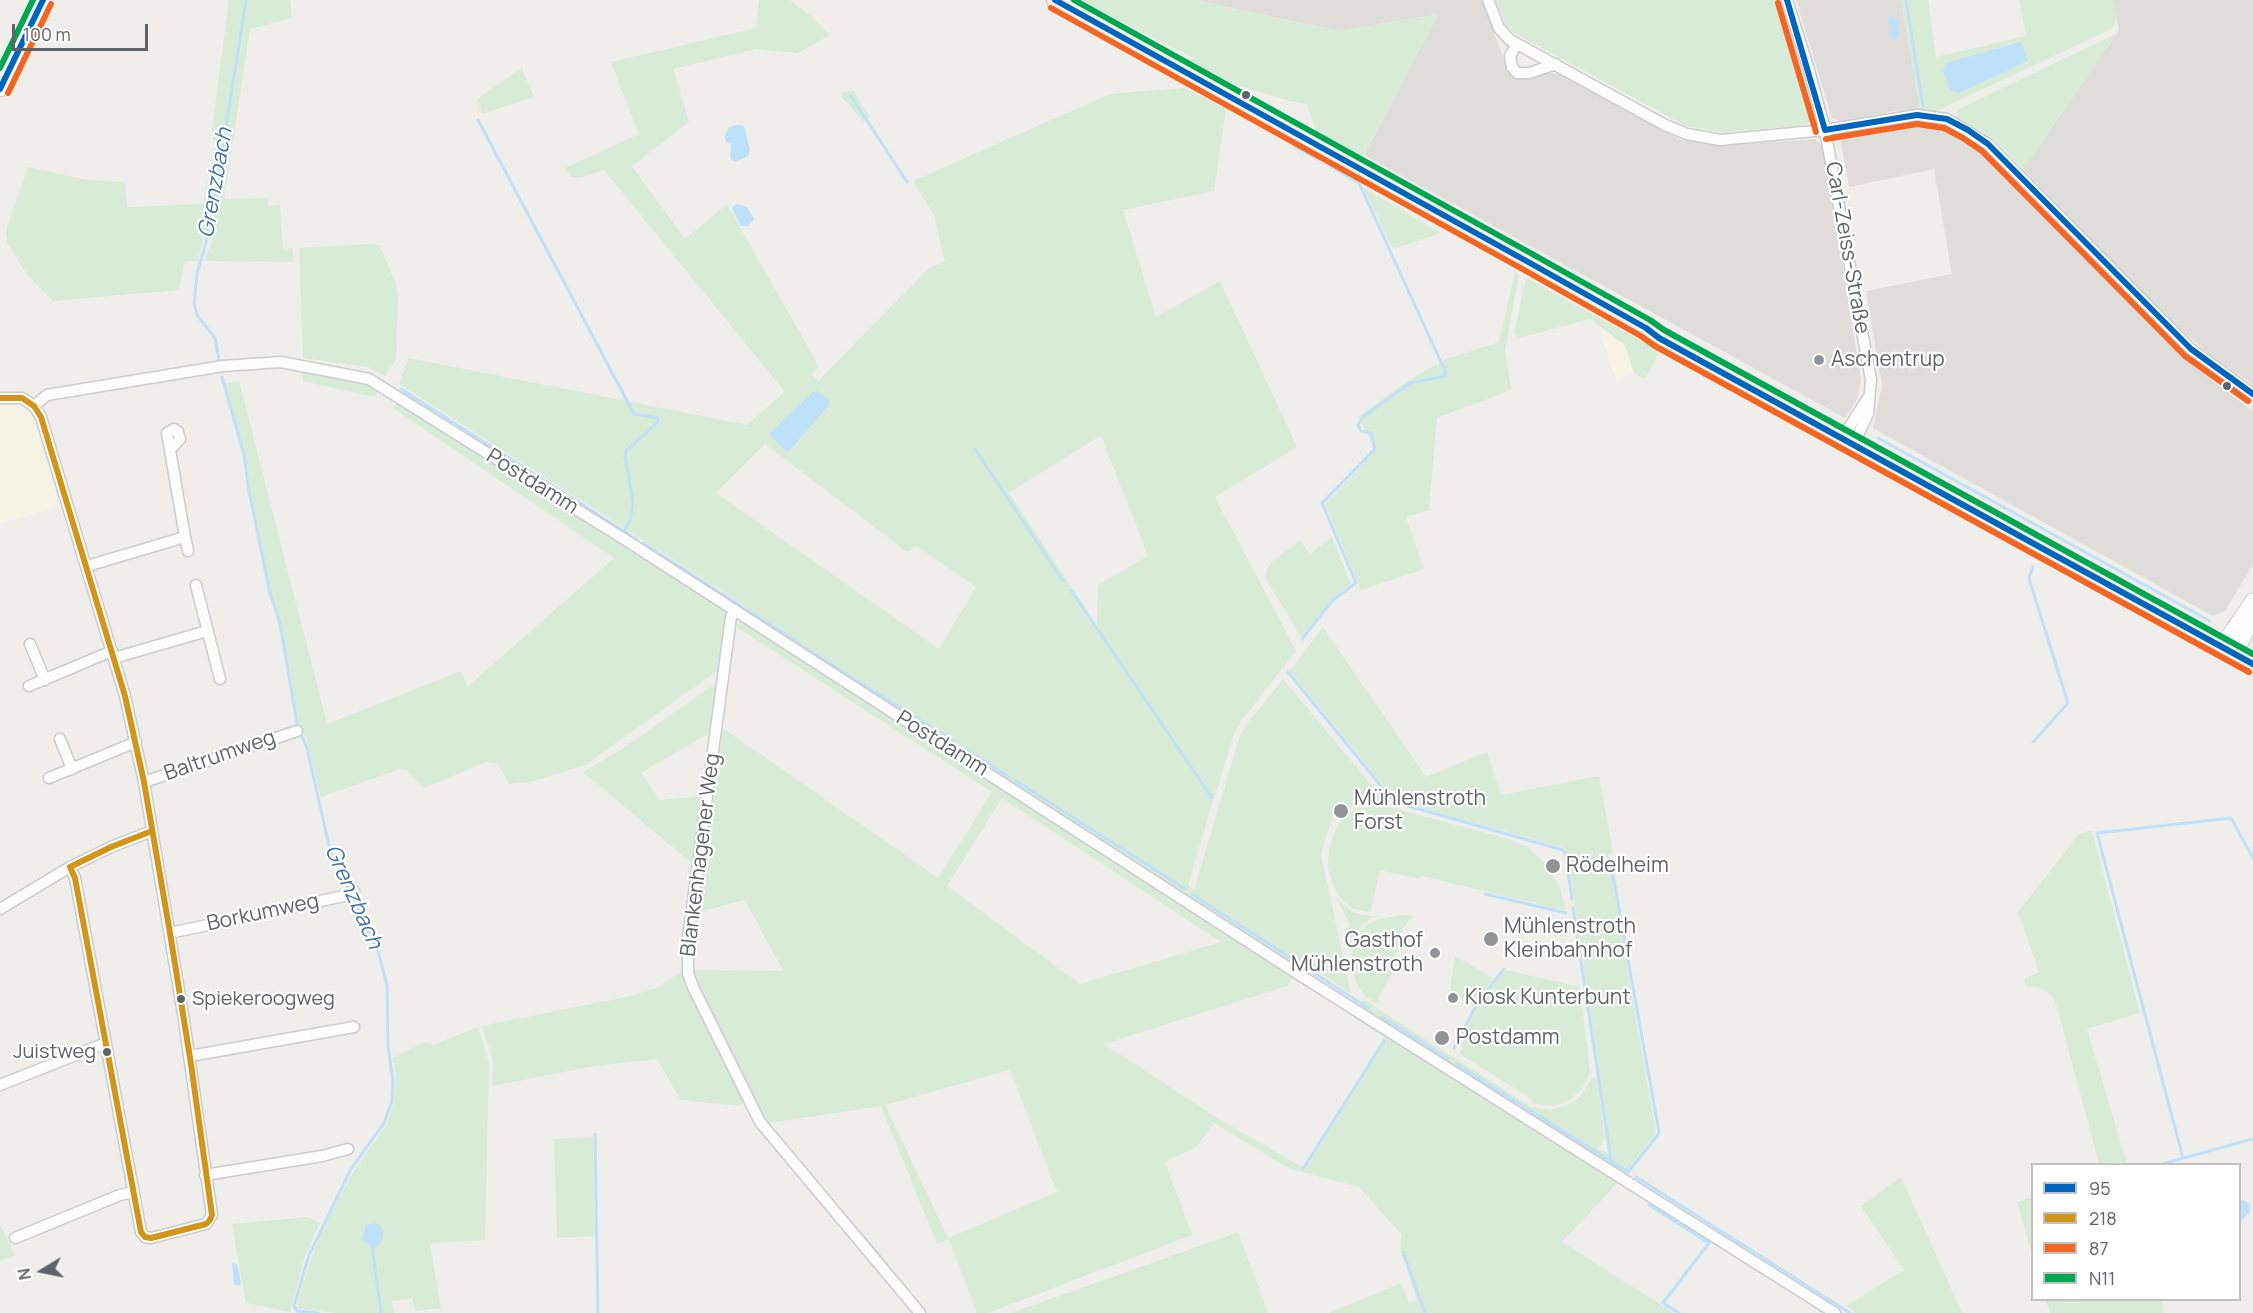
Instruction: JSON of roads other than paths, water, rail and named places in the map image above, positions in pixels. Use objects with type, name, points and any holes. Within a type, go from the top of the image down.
[{"type":"main road","points":[[1055,0],[1646,328],[1659,338],[1850,436],[2235,649],[2253,664]]},
{"type":"street","points":[[0,89],[43,0]]},
{"type":"street","points":[[1488,0],[1499,27],[1510,40],[1665,125],[1687,134],[1720,140],[1825,130],[1917,115],[1947,119],[1988,144],[2192,349],[2253,394]]},
{"type":"street","name":"Carl-Zeiss-Straße","points":[[1787,0],[1825,130],[1841,207],[1871,380],[1870,393],[1850,436]]},
{"type":"street","points":[[1517,44],[1510,56],[1512,67],[1517,73],[1529,73],[1556,64]]},
{"type":"street","name":"Postdamm","points":[[34,406],[47,395],[223,366],[281,362],[354,374],[369,379],[1835,1313]]},
{"type":"street","points":[[0,398],[22,398],[34,406],[41,417],[113,654],[136,742],[190,1056],[212,1215],[206,1224],[151,1238],[145,1237],[141,1232],[75,878],[70,867]]},
{"type":"street","points":[[170,450],[188,551]]},
{"type":"street","points":[[87,566],[185,537]]},
{"type":"street","points":[[196,585],[220,679]]},
{"type":"street","points":[[2235,649],[2253,601]]},
{"type":"street","name":"Blankenhagener Weg","points":[[734,611],[731,618],[688,938],[688,973],[760,1122],[920,1313]]},
{"type":"street","points":[[2235,649],[2253,617]]},
{"type":"street","points":[[29,686],[113,654],[207,631]]},
{"type":"street","points":[[30,644],[45,680]]},
{"type":"street","name":"Baltrumweg","points":[[144,782],[297,731]]},
{"type":"street","points":[[60,739],[72,769]]},
{"type":"street","points":[[49,778],[136,742]]},
{"type":"street","points":[[0,909],[70,867],[111,847],[152,831]]},
{"type":"street","name":"Borkumweg","points":[[170,933],[349,893]]},
{"type":"street","points":[[190,1056],[354,1027]]},
{"type":"street","points":[[0,1084],[106,1043]]},
{"type":"street","points":[[205,1175],[321,1156],[348,1149]]},
{"type":"street","points":[[15,1238],[120,1194],[134,1191]]},
{"type":"water","points":[[1893,15],[1897,20],[1899,37],[1893,40],[1890,39],[1891,27],[1888,22],[1889,17]]},
{"type":"water","points":[[2021,42],[2028,61],[1959,93],[1950,90],[1943,71],[1946,63]]},
{"type":"water","points":[[742,125],[745,128],[750,150],[748,156],[735,162],[730,158],[731,144],[726,142],[725,136],[728,128]]},
{"type":"water","points":[[738,204],[747,207],[754,219],[748,226],[741,226],[732,209]]},
{"type":"water","points":[[818,391],[829,400],[829,405],[790,450],[786,451],[770,433],[813,392]]},
{"type":"water","points":[[2241,1201],[2249,1203],[2250,1212],[2241,1221]]},
{"type":"water","points":[[376,1223],[383,1230],[383,1238],[377,1247],[362,1239],[366,1225]]},
{"type":"water","points":[[232,1263],[237,1264],[241,1283],[239,1286],[234,1284]]},
{"type":"waterway","name":"Grenzbach","points":[[219,360],[215,338],[197,315],[194,303],[197,273],[206,243],[208,214],[217,190],[216,178],[246,0]]},
{"type":"waterway","points":[[1906,0],[1923,106]]},
{"type":"waterway","points":[[851,96],[907,182]]},
{"type":"waterway","points":[[478,120],[634,414],[657,418],[658,422],[626,451],[625,457],[633,501],[630,520],[624,531]]},
{"type":"waterway","points":[[1294,146],[1318,159]]},
{"type":"waterway","points":[[1302,639],[1333,600],[1356,583],[1322,503],[1375,449],[1371,433],[1361,431],[1358,425],[1363,417],[1410,383],[1445,376],[1445,371],[1359,183],[1330,166]]},
{"type":"waterway","name":"Grenzbach","points":[[222,377],[244,455],[270,593],[280,623],[297,724],[307,748],[330,850],[378,951],[387,985],[388,1046],[393,1081],[392,1101],[384,1123],[351,1169],[309,1255],[294,1306],[297,1311],[318,1313]]},
{"type":"waterway","points":[[401,389],[636,539]]},
{"type":"waterway","points":[[1878,438],[2210,621]]},
{"type":"waterway","points":[[975,449],[1063,581]]},
{"type":"waterway","points":[[643,543],[800,644]]},
{"type":"waterway","points":[[2033,567],[2029,577],[2030,582],[2068,703],[2033,742]]},
{"type":"waterway","points":[[1071,590],[1212,798]]},
{"type":"waterway","points":[[805,648],[956,743]]},
{"type":"waterway","points":[[1288,672],[1394,802],[1563,850],[1572,899]]},
{"type":"waterway","points":[[965,749],[1009,777]]},
{"type":"waterway","points":[[1016,781],[1185,889]]},
{"type":"waterway","points":[[2183,1158],[2097,833],[2231,818],[2253,858]]},
{"type":"waterway","points":[[1456,1064],[1628,1172],[1657,1136],[1659,1132],[1610,859]]},
{"type":"waterway","points":[[1485,894],[1566,913]]},
{"type":"waterway","points":[[1193,895],[1368,1008]]},
{"type":"waterway","points":[[1573,908],[1611,1161]]},
{"type":"waterway","points":[[1454,1048],[1478,1002],[1504,969]]},
{"type":"waterway","points":[[1382,1017],[1448,1059]]},
{"type":"waterway","points":[[1303,1169],[1384,1041]]},
{"type":"waterway","points":[[595,1134],[598,1313]]},
{"type":"waterway","points":[[2166,1163],[2253,1139]]},
{"type":"waterway","points":[[1636,1177],[1850,1313]]},
{"type":"waterway","points":[[1649,1205],[1709,1243],[1663,1303],[1679,1313]]},
{"type":"waterway","points":[[861,1234],[887,1265]]},
{"type":"waterway","points":[[372,1245],[381,1313]]},
{"type":"waterway","points":[[1403,1252],[1425,1313]]},
{"type":"place","name":"Aschentrup","points":[[1819,360]]},
{"type":"place","name":"Mühlenstroth Forst","points":[[1341,811]]},
{"type":"place","name":"Rödelheim","points":[[1553,866]]},
{"type":"place","name":"Mühlenstroth Kleinbahnhof","points":[[1491,939]]},
{"type":"place","name":"Gasthof Mühlenstroth","points":[[1435,953]]},
{"type":"place","name":"Kiosk Kunterbunt","points":[[1453,998]]},
{"type":"place","name":"Spiekeroogweg","points":[[181,999]]},
{"type":"place","name":"Postdamm","points":[[1442,1038]]},
{"type":"place","name":"Juistweg","points":[[107,1052]]}]
